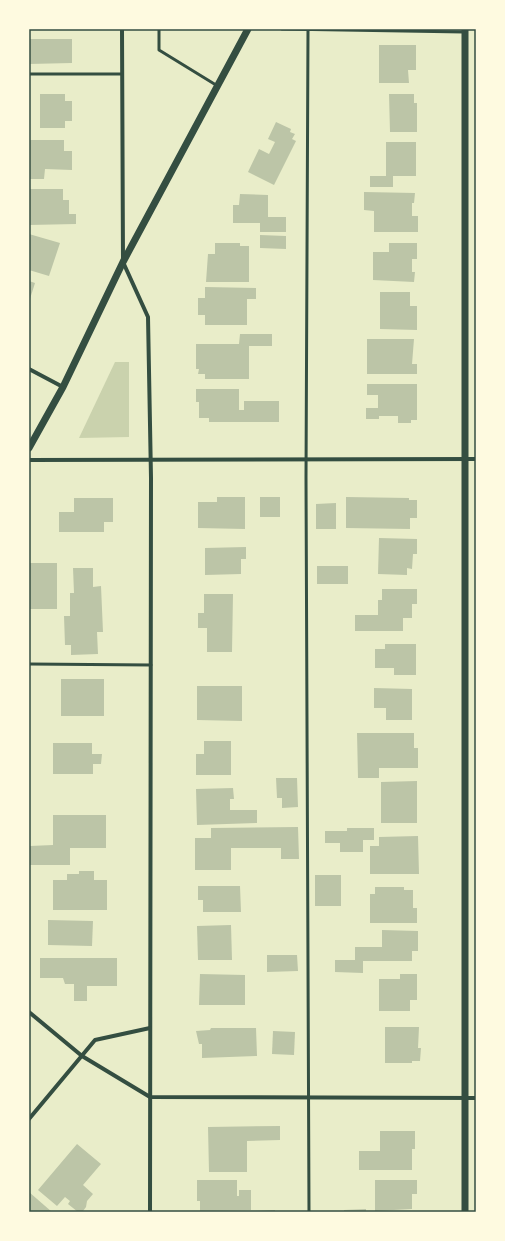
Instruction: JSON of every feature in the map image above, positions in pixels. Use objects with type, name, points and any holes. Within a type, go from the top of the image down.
[{"type":"street","points":[[122,29],[123,262],[148,317],[151,458],[150,1212]]},
{"type":"street","points":[[29,448],[63,387],[123,262],[248,29]]},
{"type":"street","points":[[465,31],[465,1212]]},
{"type":"street","points":[[29,369],[63,387]]},
{"type":"street","points":[[29,460],[151,458],[476,459]]},
{"type":"street","points":[[29,1012],[82,1056],[150,1097],[476,1098]]},
{"type":"street","points":[[29,1119],[95,1040],[150,1028]]},
{"type":"lane","points":[[159,29],[159,50],[218,86]]},
{"type":"lane","points":[[282,29],[465,31]]},
{"type":"lane","points":[[308,30],[306,459],[310,1098],[309,1212]]},
{"type":"lane","points":[[29,74],[122,74]]},
{"type":"lane","points":[[29,664],[151,665]]},
{"type":"green space","points":[[115,362],[129,362],[129,437],[79,438]]},
{"type":"building","points":[[29,39],[72,39],[72,63],[29,64]]},
{"type":"building","points":[[379,45],[416,45],[416,70],[408,70],[409,83],[379,83]]},
{"type":"building","points":[[40,94],[65,94],[65,101],[72,101],[72,121],[65,121],[65,128],[40,128]]},
{"type":"building","points":[[389,94],[414,94],[414,103],[417,103],[417,132],[390,132]]},
{"type":"building","points":[[276,122],[291,129],[290,132],[295,134],[292,139],[296,141],[274,185],[248,172],[259,149],[269,154],[275,142],[268,139]]},
{"type":"building","points":[[29,140],[64,140],[64,151],[72,151],[72,170],[45,169],[44,179],[29,179]]},
{"type":"building","points":[[386,142],[416,142],[416,176],[393,176],[393,187],[370,187],[370,176],[386,176]]},
{"type":"building","points":[[29,189],[63,189],[63,200],[69,200],[69,214],[76,214],[76,224],[29,225]]},
{"type":"building","points":[[364,192],[415,193],[414,203],[412,203],[412,216],[418,216],[418,232],[374,232],[374,211],[364,210]]},
{"type":"building","points":[[240,194],[268,195],[268,217],[286,217],[286,232],[260,232],[260,223],[233,223],[233,205],[239,205]]},
{"type":"building","points":[[29,234],[60,243],[49,276],[29,270]]},
{"type":"building","points":[[260,235],[286,236],[286,249],[260,248]]},
{"type":"building","points":[[215,243],[240,243],[240,246],[249,246],[249,282],[206,282],[208,254],[215,254]]},
{"type":"building","points":[[389,243],[417,243],[417,259],[412,259],[412,272],[415,272],[414,282],[373,280],[373,252],[389,252]]},
{"type":"building","points":[[29,281],[35,283],[29,302]]},
{"type":"building","points":[[205,287],[256,288],[256,299],[247,299],[247,325],[205,325],[205,315],[198,315],[198,298],[205,298]]},
{"type":"building","points":[[380,292],[410,292],[410,306],[417,306],[417,330],[380,329]]},
{"type":"building","points":[[240,334],[272,334],[272,346],[249,346],[249,379],[205,379],[205,374],[198,374],[199,369],[196,369],[196,344],[239,344]]},
{"type":"building","points":[[367,339],[414,339],[412,364],[417,364],[417,374],[367,374]]},
{"type":"building","points":[[367,384],[417,384],[417,420],[411,420],[411,423],[398,423],[398,416],[379,416],[379,419],[366,419],[366,408],[378,408],[378,395],[367,395]]},
{"type":"building","points":[[196,389],[239,389],[239,410],[244,410],[244,401],[279,401],[279,422],[209,422],[209,418],[199,418],[199,402],[196,402]]},
{"type":"building","points":[[217,497],[245,497],[245,529],[198,528],[198,502],[217,502]]},
{"type":"building","points":[[260,497],[280,497],[280,517],[260,517]]},
{"type":"building","points":[[346,497],[409,498],[409,500],[417,500],[417,518],[410,518],[410,529],[346,528]]},
{"type":"building","points":[[74,498],[113,498],[113,522],[104,522],[104,532],[59,532],[59,512],[74,512]]},
{"type":"building","points":[[336,503],[336,529],[316,529],[316,504]]},
{"type":"building","points":[[379,538],[417,539],[417,554],[413,554],[412,569],[407,568],[407,575],[378,574]]},
{"type":"building","points":[[246,547],[246,559],[241,559],[241,574],[205,575],[205,548]]},
{"type":"building","points":[[29,563],[57,563],[57,609],[29,609]]},
{"type":"building","points":[[317,566],[348,566],[348,584],[317,584]]},
{"type":"building","points":[[73,568],[93,568],[93,587],[101,586],[103,632],[97,632],[98,654],[71,655],[71,645],[65,645],[64,616],[70,616],[70,593],[74,593]]},
{"type":"building","points":[[382,589],[417,589],[417,604],[412,604],[412,618],[403,618],[403,631],[355,631],[355,615],[378,615],[378,600],[382,600]]},
{"type":"building","points":[[204,594],[233,594],[232,652],[207,652],[207,628],[198,628],[198,613],[204,613]]},
{"type":"building","points":[[385,644],[416,644],[416,675],[394,675],[394,668],[375,668],[375,649],[385,649]]},
{"type":"building","points":[[61,679],[104,679],[104,716],[61,716]]},
{"type":"building","points":[[197,686],[242,686],[242,721],[197,720]]},
{"type":"building","points":[[374,688],[412,689],[412,720],[386,720],[386,708],[374,708]]},
{"type":"building","points":[[357,733],[414,733],[414,748],[418,748],[418,768],[379,768],[379,778],[358,778]]},
{"type":"building","points":[[204,741],[231,741],[231,775],[196,775],[196,754],[204,754]]},
{"type":"building","points":[[53,743],[92,743],[92,754],[102,754],[101,764],[93,764],[93,774],[53,774]]},
{"type":"building","points":[[276,778],[297,778],[298,807],[282,808],[282,798],[277,798]]},
{"type":"building","points":[[417,781],[417,823],[381,823],[381,782]]},
{"type":"building","points":[[233,788],[234,799],[230,799],[230,810],[257,810],[257,823],[197,825],[196,789]]},
{"type":"building","points":[[53,815],[106,815],[106,848],[70,848],[70,865],[30,865],[30,846],[53,845]]},
{"type":"building","points":[[298,827],[299,859],[281,859],[281,848],[231,848],[231,870],[195,870],[195,838],[211,838],[211,828]]},
{"type":"building","points":[[347,828],[374,828],[374,840],[363,840],[363,852],[340,852],[340,843],[325,843],[325,831],[347,831]]},
{"type":"building","points":[[418,836],[419,874],[370,874],[370,846],[379,846],[379,837]]},
{"type":"building","points":[[79,871],[94,871],[94,880],[107,880],[107,910],[53,910],[53,880],[67,880],[67,874],[79,874]]},
{"type":"building","points":[[315,875],[341,875],[341,906],[315,906]]},
{"type":"building","points":[[198,886],[240,886],[241,912],[203,912],[203,900],[198,900]]},
{"type":"building","points":[[375,887],[404,887],[404,890],[413,890],[413,908],[417,908],[417,923],[370,923],[370,894],[375,894]]},
{"type":"building","points":[[48,920],[93,921],[92,946],[48,945]]},
{"type":"building","points":[[231,925],[232,960],[198,960],[197,926]]},
{"type":"building","points":[[382,930],[418,931],[418,951],[412,951],[412,961],[363,961],[363,973],[335,972],[335,960],[355,960],[355,947],[382,947]]},
{"type":"building","points":[[267,955],[297,955],[298,971],[267,972]]},
{"type":"building","points":[[40,958],[117,958],[117,986],[87,986],[87,1001],[74,1001],[74,984],[65,984],[63,978],[40,978]]},
{"type":"building","points":[[200,974],[245,975],[245,1005],[199,1005]]},
{"type":"building","points":[[400,974],[417,974],[417,1000],[410,1000],[410,1011],[379,1011],[379,979],[400,979]]},
{"type":"building","points":[[385,1027],[419,1027],[418,1048],[421,1048],[420,1061],[412,1061],[412,1063],[385,1063]]},
{"type":"building","points":[[211,1028],[256,1028],[257,1056],[202,1058],[202,1044],[199,1044],[196,1031],[210,1030]]},
{"type":"building","points":[[273,1031],[295,1032],[294,1055],[272,1054]]},
{"type":"building","points":[[280,1126],[280,1140],[247,1141],[247,1172],[209,1172],[208,1127]]},
{"type":"building","points":[[380,1131],[415,1131],[415,1149],[412,1149],[412,1170],[359,1170],[359,1151],[380,1151]]},
{"type":"building","points":[[77,1144],[101,1164],[83,1185],[93,1194],[87,1201],[86,1207],[83,1211],[78,1212],[68,1204],[70,1201],[65,1197],[57,1206],[38,1190]]},
{"type":"building","points":[[197,1180],[237,1180],[237,1196],[239,1196],[239,1190],[251,1190],[251,1210],[200,1211],[200,1201],[197,1201]]},
{"type":"building","points":[[375,1180],[417,1180],[417,1194],[412,1194],[412,1209],[375,1211]]},
{"type":"building","points":[[29,1192],[52,1212],[29,1212]]},
{"type":"building","points":[[366,1209],[366,1212],[344,1212],[344,1210]]},
{"type":"building","points":[[275,1210],[275,1212],[256,1212],[256,1211]]}]
